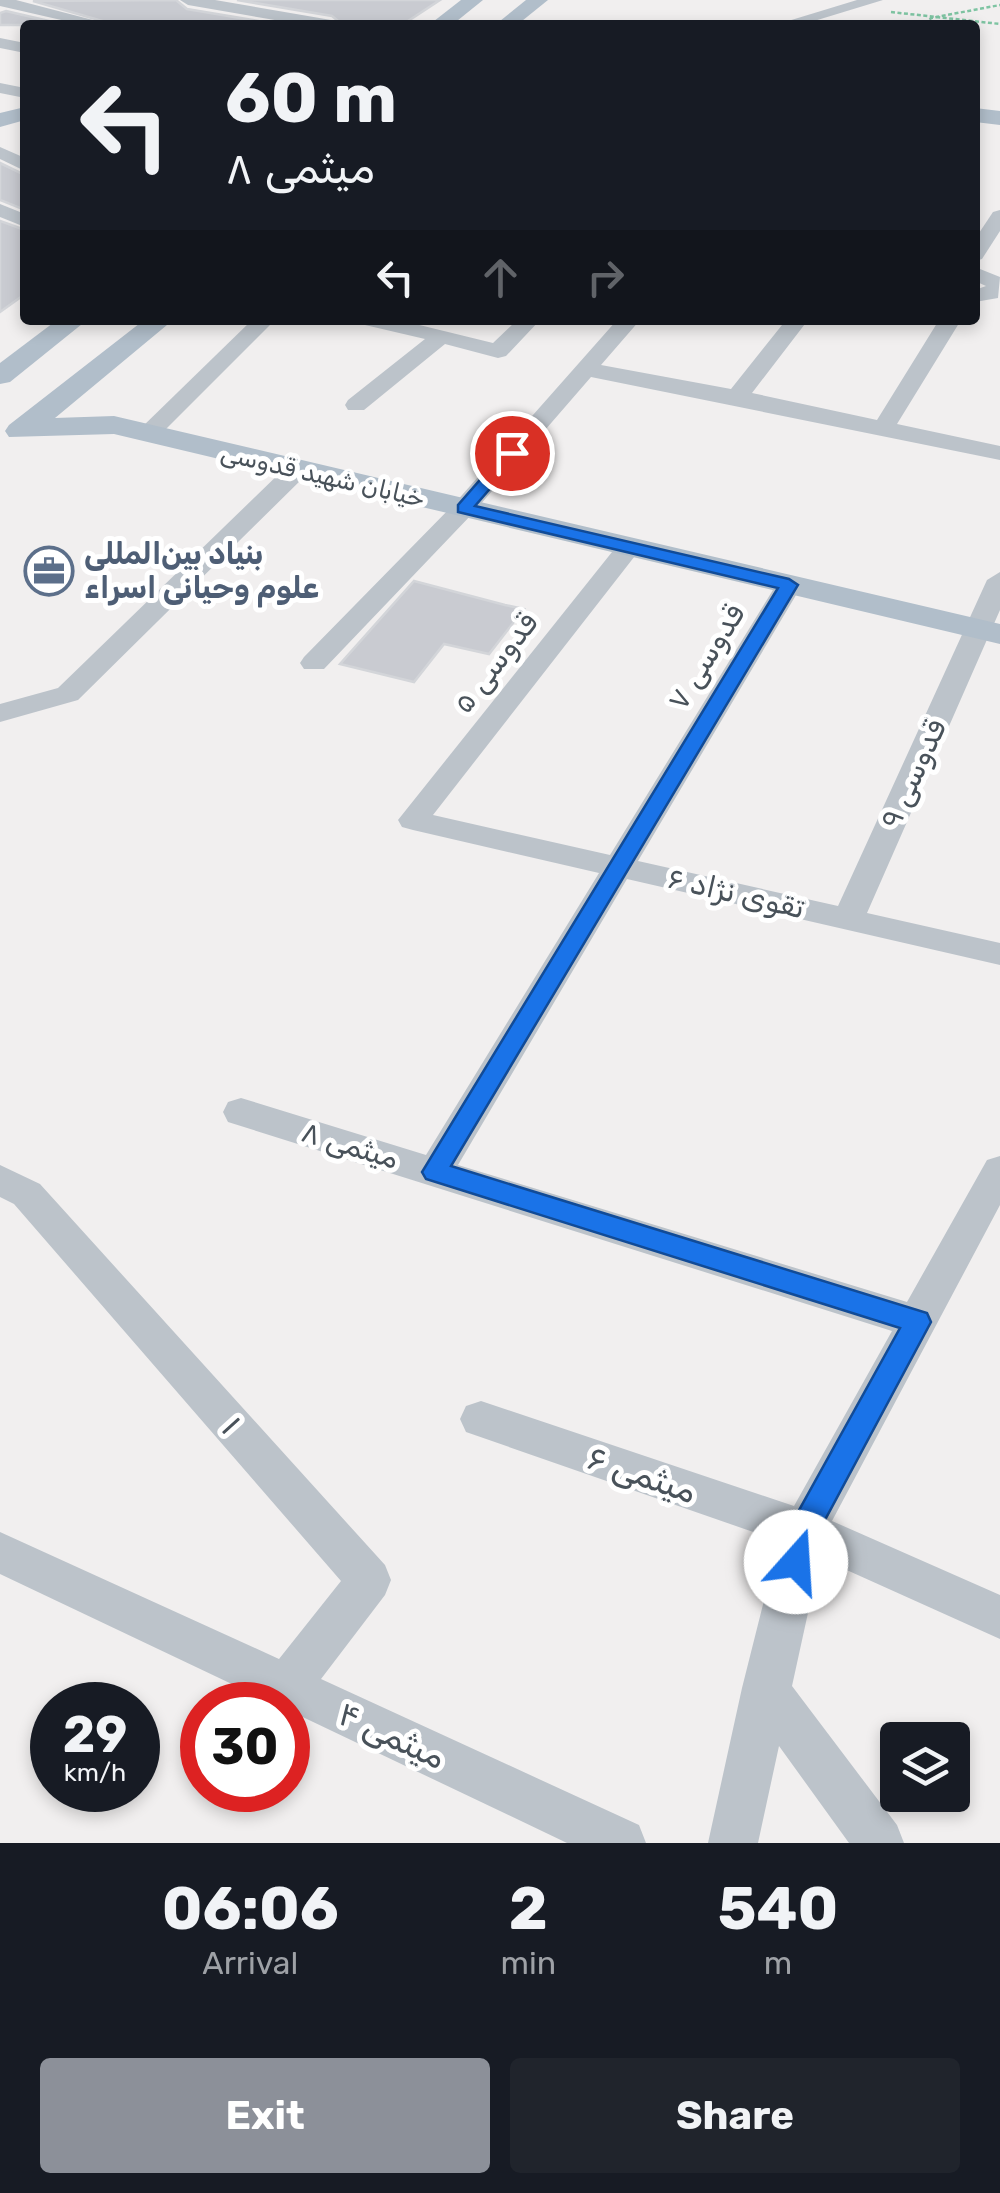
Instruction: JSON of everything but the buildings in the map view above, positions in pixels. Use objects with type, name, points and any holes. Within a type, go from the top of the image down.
[{"type":"main road","points":[[512,20],[538,0]]},
{"type":"main road","points":[[538,20],[563,0]]},
{"type":"main road","points":[[449,20],[482,4]]},
{"type":"main road","points":[[0,347],[31,325]]},
{"type":"main road","points":[[0,376],[67,325]]},
{"type":"main road","points":[[6,432],[120,325]]},
{"type":"main road","points":[[6,432],[77,386],[154,325]]},
{"type":"main road","points":[[77,386],[93,410],[114,425]]},
{"type":"main road","name":"خیابان شهید قدوسی","points":[[6,432],[72,424],[114,425],[990,632]]},
{"type":"street","points":[[188,0],[300,20]]},
{"type":"street","points":[[207,20],[255,0]]},
{"type":"street","points":[[801,20],[875,0]]},
{"type":"street","points":[[0,2],[81,20]]},
{"type":"street","points":[[0,152],[20,173]]},
{"type":"street","points":[[980,247],[1000,216]]},
{"type":"street","points":[[148,434],[259,325]]},
{"type":"street","points":[[393,325],[498,352],[524,325]]},
{"type":"street","points":[[314,663],[464,508],[625,325]]},
{"type":"street","points":[[737,397],[793,325]]},
{"type":"street","points":[[884,427],[947,325]]},
{"type":"street","points":[[356,404],[441,337]]},
{"type":"street","points":[[586,369],[1000,453]]},
{"type":"street","points":[[0,713],[68,694],[298,469]]},
{"type":"street","name":"قدوسی ۵","points":[[412,820],[629,548]]},
{"type":"street","name":"قدوسی ۹","points":[[848,919],[990,632],[1000,580]]},
{"type":"street","name":"قدوسی ۷","points":[[435,1172],[789,585]]},
{"type":"street","name":"تقوی نژاد ۶","points":[[412,820],[1000,954]]},
{"type":"street","name":"میثمی ۸","points":[[241,1112],[918,1322]]},
{"type":"street","points":[[733,1843],[765,1688],[804,1530],[1000,1170]]},
{"type":"street","name":"۱","points":[[0,1180],[27,1194],[369,1580],[290,1682]]},
{"type":"street","name":"میثمی ۶","points":[[481,1419],[804,1530],[1000,1617]]},
{"type":"street","name":"میثمی ۴","points":[[0,1552],[282,1682]]},
{"type":"street","points":[[765,1688],[879,1843]]},
{"type":"street","name":"میثمی ۴","points":[[310,1695],[621,1843]]},
{"type":"path","points":[[931,18],[1000,5]]},
{"type":"path","points":[[902,20],[906,14]]},
{"type":"path","points":[[931,18],[954,20]]},
{"type":"place","name":"بنیاد بین‌المللی علوم وحیانی اسراء","points":[[49,571]]},
{"type":"route","points":[[512,453],[464,508],[789,585],[435,1172],[918,1322],[804,1530],[796,1562]]}]
